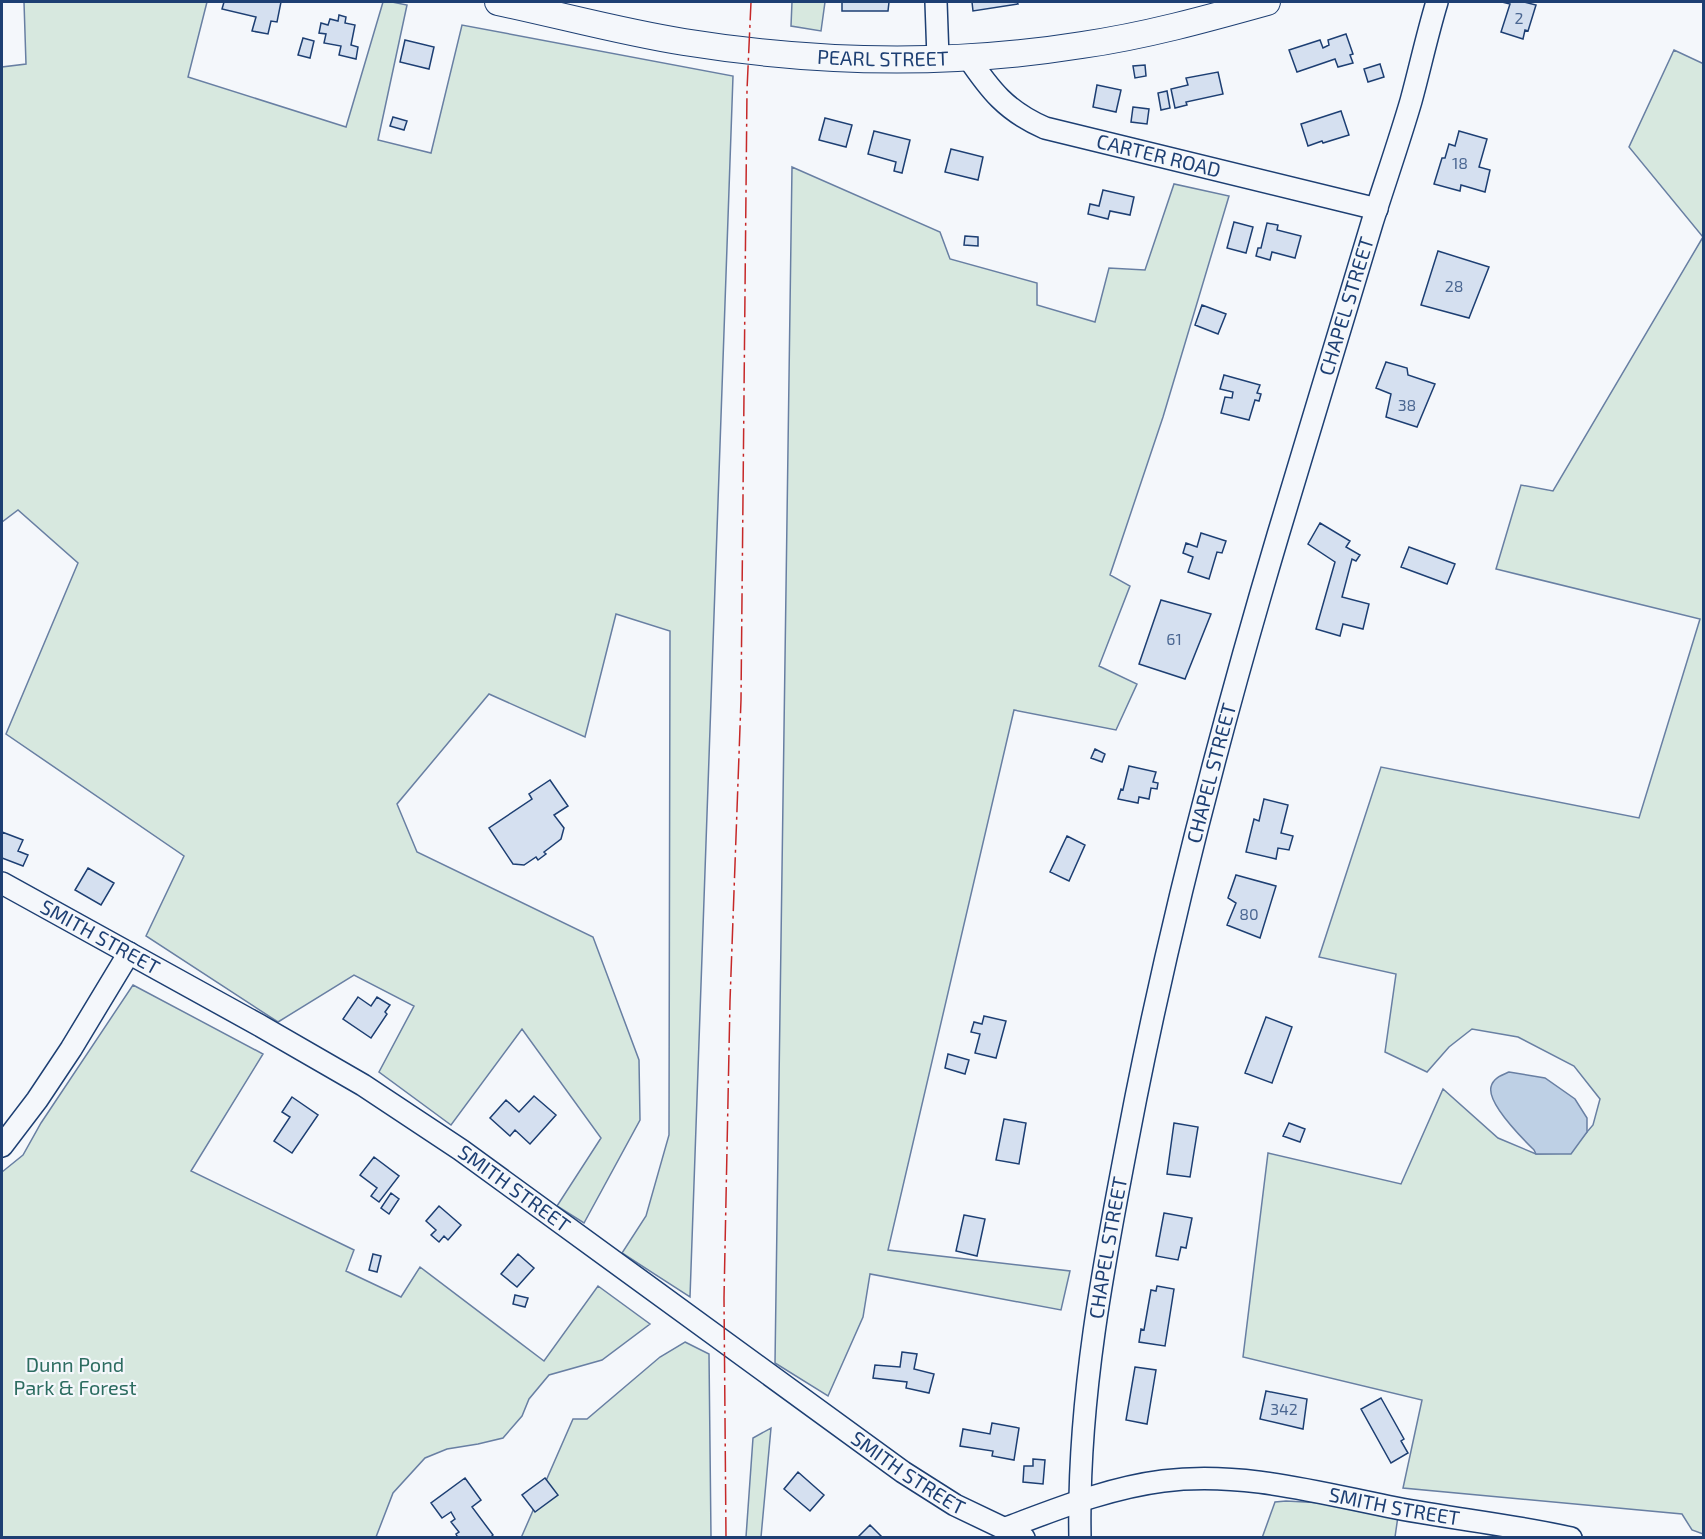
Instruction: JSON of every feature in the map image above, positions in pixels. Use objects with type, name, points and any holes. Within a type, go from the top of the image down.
[{"type":"main road","name":"PEARL STREET","points":[[498,2],[624,30],[729,48],[862,59],[938,58],[1036,51],[1082,45],[1182,25],[1267,2]]},
{"type":"street","points":[[936,2],[938,58]]},
{"type":"street","name":"CHAPEL STREET","points":[[1426,2],[1430,27]]},
{"type":"street","name":"CHAPEL STREET","points":[[1080,1538],[1079,1500],[1085,1411],[1097,1310],[1139,1085],[1174,922],[1204,795],[1241,661],[1411,99],[1437,2]]},
{"type":"street","name":"CARTER ROAD","points":[[967,56],[985,82],[1009,108],[1025,120],[1045,128],[1377,208]]},
{"type":"street","name":"SMITH STREET","points":[[2,883],[363,1085],[460,1150],[903,1472],[955,1505],[1015,1533],[1079,1500],[1163,1481],[1193,1479],[1255,1481],[1302,1487],[1397,1508],[1571,1538]]},
{"type":"street","points":[[2,1146],[37,1100],[71,1049],[129,953]]},
{"type":"green space","points":[[24,2],[207,2],[188,77],[346,127],[383,2],[407,5],[378,140],[431,153],[462,25],[733,76],[690,1297],[622,1253],[646,1216],[669,1135],[670,631],[616,614],[585,737],[489,694],[397,804],[417,852],[593,937],[639,1060],[640,1120],[584,1223],[557,1206],[601,1138],[522,1029],[451,1125],[379,1072],[414,1006],[354,975],[278,1022],[146,936],[184,856],[6,734],[78,563],[18,510],[2,522],[2,67],[26,64]]},
{"type":"green space","points":[[792,2],[825,2],[821,31],[791,26]]},
{"type":"green space","points":[[1674,50],[1704,64],[1703,1534],[1692,1530],[1682,1514],[1403,1488],[1422,1400],[1243,1357],[1268,1153],[1401,1184],[1443,1089],[1498,1138],[1536,1154],[1569,1153],[1593,1125],[1600,1099],[1574,1066],[1518,1037],[1472,1029],[1449,1047],[1427,1072],[1385,1052],[1396,974],[1319,957],[1381,767],[1639,818],[1700,619],[1496,569],[1521,485],[1553,491],[1703,237],[1629,147]]},
{"type":"green space","points":[[792,167],[940,232],[950,259],[1037,283],[1037,305],[1095,322],[1109,268],[1145,270],[1174,184],[1229,196],[1163,417],[1110,575],[1130,586],[1099,666],[1137,684],[1116,730],[1014,710],[888,1250],[1070,1271],[1061,1310],[870,1274],[863,1317],[828,1396],[775,1363]]},
{"type":"green space","name":"Dunn Pond Park & Forest","points":[[133,985],[263,1054],[191,1171],[354,1250],[346,1271],[401,1297],[420,1267],[544,1361],[598,1286],[650,1324],[602,1360],[549,1375],[529,1399],[522,1416],[503,1438],[447,1449],[425,1458],[393,1493],[376,1537],[2,1537],[2,1172],[23,1155],[41,1123]]},
{"type":"green space","points":[[685,1342],[709,1354],[711,1537],[521,1538],[573,1419],[587,1419],[660,1357]]},
{"type":"green space","points":[[771,1428],[761,1537],[746,1537],[753,1438]]},
{"type":"green space","points":[[1275,1502],[1324,1503],[1398,1516],[1395,1537],[1262,1538]]},
{"type":"water","points":[[1509,1072],[1545,1078],[1575,1099],[1587,1118],[1587,1132],[1571,1154],[1536,1154],[1500,1112],[1491,1094],[1491,1087],[1496,1079]]},
{"type":"building","points":[[224,2],[281,2],[277,22],[271,21],[268,34],[252,31],[256,17],[222,9]]},
{"type":"building","points":[[842,2],[889,2],[888,11],[842,11]]},
{"type":"building","points":[[972,2],[1017,2],[1018,4],[973,11]]},
{"type":"building","points":[[1502,2],[1524,2],[1536,5],[1528,31],[1525,30],[1523,39],[1501,32],[1510,4]]},
{"type":"building","points":[[339,15],[346,17],[345,23],[355,25],[351,45],[358,47],[356,59],[339,55],[341,46],[324,43],[326,34],[319,33],[321,23],[328,25],[330,19],[338,21]]},
{"type":"building","points":[[1346,34],[1353,54],[1350,55],[1353,63],[1338,67],[1335,59],[1297,72],[1289,50],[1320,40],[1323,48],[1329,45],[1328,40]]},
{"type":"building","points":[[303,38],[314,41],[310,58],[298,55]]},
{"type":"building","points":[[405,40],[434,47],[429,69],[400,62]]},
{"type":"building","points":[[1380,64],[1384,77],[1368,82],[1364,69]]},
{"type":"building","points":[[1145,65],[1146,76],[1135,78],[1133,66]]},
{"type":"building","points":[[1218,72],[1223,94],[1186,102],[1187,105],[1175,108],[1171,89],[1188,85],[1186,78]]},
{"type":"building","points":[[1097,85],[1121,90],[1116,112],[1093,107]]},
{"type":"building","points":[[1167,91],[1170,108],[1161,110],[1158,93]]},
{"type":"building","points":[[1133,107],[1149,109],[1147,124],[1131,122]]},
{"type":"building","points":[[1341,111],[1349,135],[1308,146],[1301,124]]},
{"type":"building","points":[[393,117],[407,121],[404,130],[390,126]]},
{"type":"building","points":[[825,118],[852,125],[846,147],[819,140]]},
{"type":"building","points":[[874,131],[910,140],[902,173],[894,171],[896,162],[868,154]]},
{"type":"building","points":[[1459,131],[1487,139],[1479,167],[1490,170],[1485,192],[1461,185],[1460,191],[1434,184],[1442,158],[1445,158],[1449,144],[1455,146]]},
{"type":"building","points":[[951,149],[983,157],[978,180],[945,172]]},
{"type":"building","points":[[1103,190],[1134,197],[1130,215],[1110,211],[1108,219],[1088,214],[1090,204],[1099,206]]},
{"type":"building","points":[[1234,222],[1253,227],[1246,253],[1227,248]]},
{"type":"building","points":[[1267,223],[1278,225],[1277,230],[1301,236],[1295,258],[1272,252],[1270,260],[1256,256],[1258,248],[1261,248]]},
{"type":"building","points":[[965,236],[978,237],[978,246],[964,245]]},
{"type":"building","points":[[1438,251],[1489,267],[1469,318],[1421,305]]},
{"type":"building","points":[[1202,305],[1226,314],[1218,334],[1195,325]]},
{"type":"building","points":[[1386,362],[1407,368],[1408,375],[1435,384],[1417,427],[1386,417],[1391,394],[1376,388]]},
{"type":"building","points":[[1224,375],[1260,385],[1257,393],[1261,394],[1259,401],[1255,400],[1249,420],[1221,413],[1225,397],[1232,398],[1233,392],[1220,389]]},
{"type":"building","points":[[1320,523],[1350,541],[1346,547],[1360,555],[1356,561],[1352,559],[1342,597],[1369,604],[1363,629],[1343,624],[1340,636],[1316,629],[1335,562],[1308,544]]},
{"type":"building","points":[[1201,533],[1226,541],[1222,553],[1217,552],[1209,579],[1188,572],[1193,557],[1183,553],[1186,543],[1197,547]]},
{"type":"building","points":[[1409,547],[1455,564],[1447,584],[1401,567]]},
{"type":"building","points":[[1161,600],[1211,614],[1185,679],[1139,664]]},
{"type":"building","points":[[1095,749],[1105,754],[1102,762],[1091,758]]},
{"type":"building","points":[[1129,766],[1156,772],[1153,782],[1158,783],[1157,789],[1151,788],[1149,799],[1139,797],[1138,803],[1118,799],[1121,789],[1123,790]]},
{"type":"building","points":[[550,780],[568,806],[554,815],[564,828],[561,839],[544,852],[546,854],[538,860],[536,857],[524,865],[513,864],[489,828],[532,799],[529,794]]},
{"type":"building","points":[[1264,799],[1288,805],[1281,833],[1293,836],[1289,850],[1278,848],[1276,859],[1246,852],[1254,819],[1259,821]]},
{"type":"building","points":[[2,832],[23,840],[18,851],[28,855],[23,866],[2,858]]},
{"type":"building","points":[[1067,836],[1085,845],[1069,881],[1050,872]]},
{"type":"building","points":[[88,868],[114,883],[101,905],[75,890]]},
{"type":"building","points":[[1236,875],[1276,886],[1260,938],[1227,925],[1236,903],[1228,898]]},
{"type":"building","points":[[358,997],[371,1006],[377,997],[390,1005],[385,1012],[387,1014],[371,1038],[343,1019]]},
{"type":"building","points":[[984,1016],[1006,1021],[996,1058],[975,1053],[980,1034],[971,1032],[974,1022],[982,1024]]},
{"type":"building","points":[[1266,1017],[1292,1027],[1272,1083],[1245,1073]]},
{"type":"building","points":[[948,1054],[969,1060],[965,1074],[945,1068]]},
{"type":"building","points":[[534,1096],[556,1115],[530,1144],[515,1130],[510,1136],[490,1118],[506,1100],[519,1112]]},
{"type":"building","points":[[292,1097],[318,1115],[292,1153],[274,1141],[290,1117],[282,1112]]},
{"type":"building","points":[[1004,1119],[1026,1123],[1019,1164],[996,1160]]},
{"type":"building","points":[[1174,1123],[1198,1127],[1190,1177],[1167,1174]]},
{"type":"building","points":[[1289,1123],[1305,1129],[1300,1142],[1283,1136]]},
{"type":"building","points":[[374,1157],[399,1176],[379,1202],[371,1196],[377,1188],[360,1175]]},
{"type":"building","points":[[391,1193],[399,1199],[389,1214],[381,1208]]},
{"type":"building","points":[[439,1206],[461,1225],[448,1240],[444,1236],[439,1242],[431,1235],[436,1230],[426,1221]]},
{"type":"building","points":[[1164,1213],[1192,1218],[1186,1248],[1181,1247],[1178,1260],[1156,1256]]},
{"type":"building","points":[[964,1215],[985,1219],[977,1256],[956,1251]]},
{"type":"building","points":[[373,1254],[381,1256],[377,1272],[369,1270]]},
{"type":"building","points":[[518,1254],[534,1268],[517,1287],[501,1274]]},
{"type":"building","points":[[1157,1286],[1174,1289],[1165,1346],[1139,1342],[1141,1329],[1144,1330],[1151,1290],[1156,1291]]},
{"type":"building","points":[[515,1295],[528,1298],[525,1307],[513,1304]]},
{"type":"building","points":[[902,1352],[917,1354],[914,1369],[934,1374],[929,1393],[906,1388],[907,1382],[873,1378],[875,1365],[900,1367]]},
{"type":"building","points":[[1135,1367],[1156,1370],[1147,1424],[1126,1420]]},
{"type":"building","points":[[1266,1391],[1307,1399],[1303,1429],[1260,1419]]},
{"type":"building","points":[[1381,1398],[1404,1439],[1401,1441],[1408,1453],[1391,1463],[1361,1409]]},
{"type":"building","points":[[992,1423],[1019,1428],[1014,1460],[992,1456],[993,1451],[960,1446],[963,1429],[990,1434]]},
{"type":"building","points":[[1033,1459],[1045,1460],[1043,1484],[1023,1482],[1024,1466],[1033,1466]]},
{"type":"building","points":[[798,1472],[824,1495],[810,1511],[784,1489]]},
{"type":"building","points":[[465,1478],[481,1500],[472,1507],[493,1535],[490,1538],[458,1538],[456,1534],[459,1532],[451,1522],[455,1519],[451,1512],[442,1518],[431,1503]]},
{"type":"building","points":[[545,1478],[558,1495],[535,1512],[522,1495]]},
{"type":"building","points":[[870,1525],[883,1538],[857,1538]]},
{"type":"power","points":[[726,1538],[724,1298],[730,1001],[741,700],[747,90],[751,2]]}]
